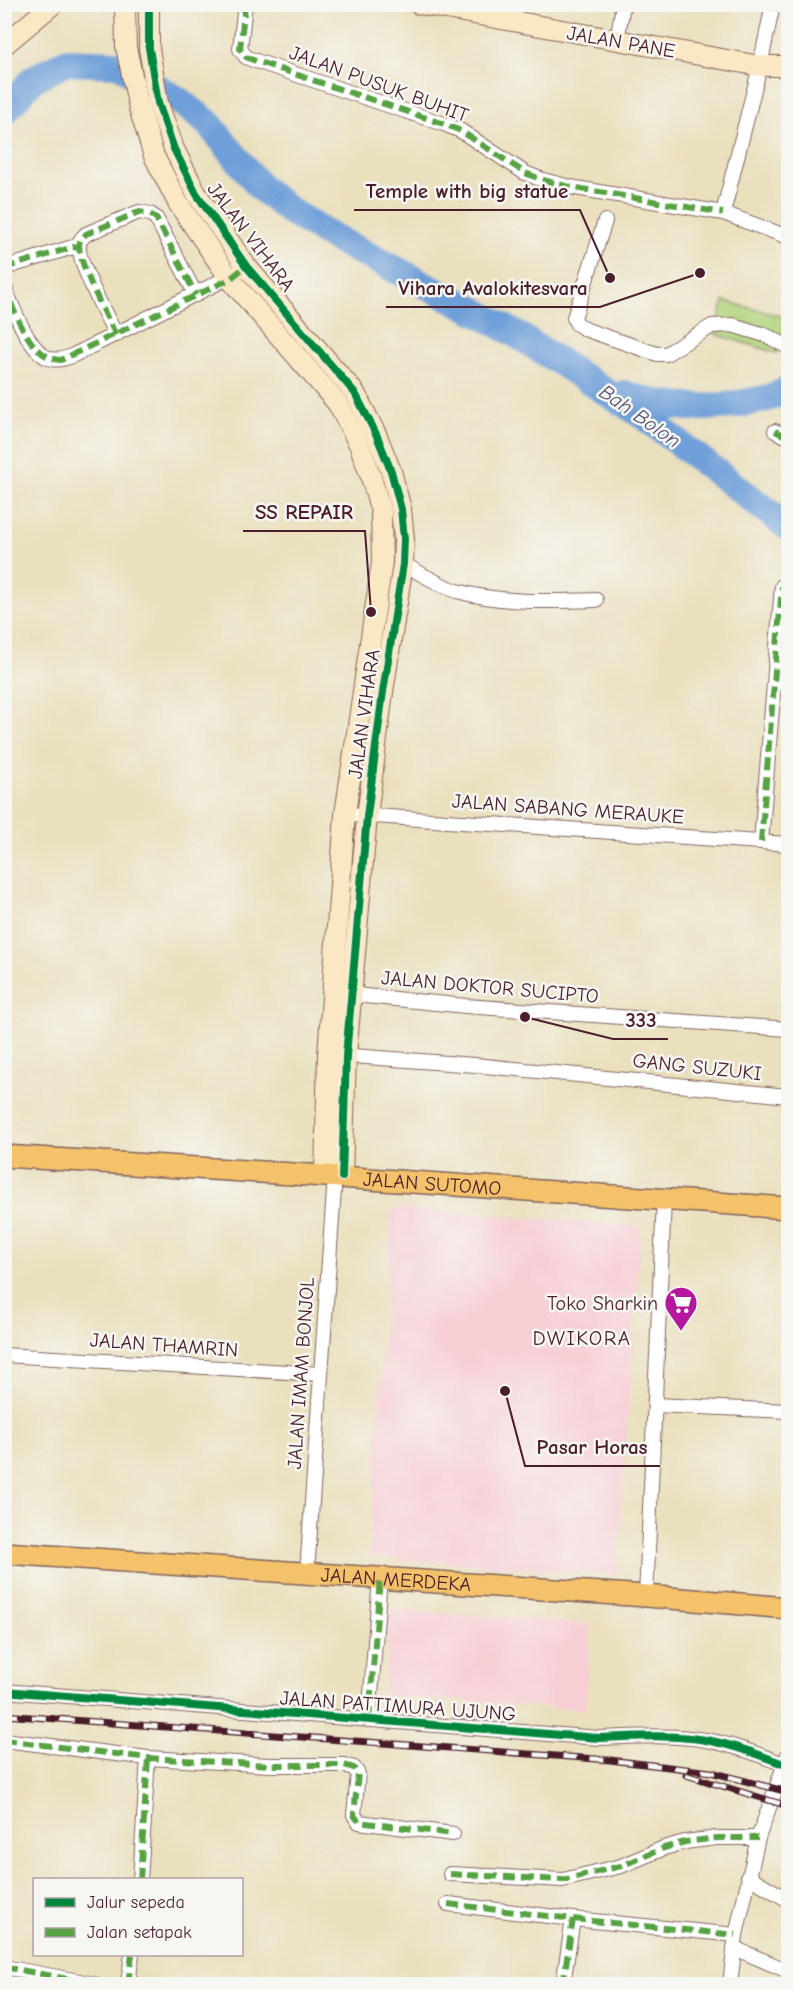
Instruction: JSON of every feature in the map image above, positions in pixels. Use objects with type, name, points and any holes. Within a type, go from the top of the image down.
[{"type":"main road","name":"JALAN SUTOMO","points":[[4,1156],[334,1176],[789,1208]]},
{"type":"main road","name":"JALAN MERDEKA","points":[[4,1553],[646,1596],[789,1608]]},
{"type":"street","points":[[4,45],[53,4]]},
{"type":"street","name":"JALAN VIHARA","points":[[126,4],[126,48],[148,106],[174,149],[196,193],[246,266],[355,393],[377,436],[391,471],[401,509],[404,539],[403,564],[367,816],[353,994],[337,1055]]},
{"type":"street","name":"JALAN VIHARA","points":[[149,4],[148,106],[154,156],[178,203],[230,279],[338,404],[359,444],[381,512],[382,562],[345,814],[332,993],[337,1055],[334,1176]]},
{"type":"street","name":"JALAN PUSUK BUHIT","points":[[245,4],[240,49],[246,57],[253,60],[461,131],[525,173],[543,180],[570,187],[723,213],[789,237]]},
{"type":"street","name":"JALAN PANE","points":[[418,4],[617,42],[760,66],[789,66]]},
{"type":"street","points":[[617,42],[624,4]]},
{"type":"street","points":[[723,213],[773,4]]},
{"type":"street","points":[[116,335],[82,263],[80,240],[86,234],[139,212],[150,214],[156,218],[196,295]]},
{"type":"street","points":[[605,221],[574,318],[577,324],[587,330],[657,354],[666,354],[712,326],[732,325],[776,339],[789,347]]},
{"type":"street","points":[[4,268],[72,247],[79,248]]},
{"type":"street","points":[[4,286],[18,319],[38,351],[52,360],[61,360],[230,279],[246,266]]},
{"type":"street","points":[[338,404],[355,393]]},
{"type":"street","points":[[775,431],[789,437]]},
{"type":"street","points":[[383,545],[404,539]]},
{"type":"street","points":[[403,564],[455,590],[487,598],[526,602],[596,600]]},
{"type":"street","points":[[761,842],[782,586]]},
{"type":"street","points":[[362,688],[383,692]]},
{"type":"street","name":"JALAN SABANG MERAUKE","points":[[345,814],[789,844]]},
{"type":"street","name":"JALAN DOKTOR SUCIPTO","points":[[332,993],[466,1006],[789,1029]]},
{"type":"street","name":"GANG SUZUKI","points":[[337,1055],[602,1077],[789,1096]]},
{"type":"street","name":"JALAN IMAM BONJOL","points":[[307,1573],[334,1176]]},
{"type":"street","points":[[646,1596],[664,1200]]},
{"type":"street","name":"JALAN THAMRIN","points":[[4,1355],[320,1374]]},
{"type":"street","points":[[656,1405],[789,1411]]},
{"type":"street","points":[[369,1720],[380,1578]]},
{"type":"street","name":"JALAN PATTIMURA UJUNG","points":[[4,1691],[599,1738],[677,1737],[705,1740],[787,1760]]},
{"type":"street","points":[[4,1740],[148,1758],[270,1765],[349,1766],[358,1774],[354,1815],[359,1822],[453,1834]]},
{"type":"street","points":[[140,1878],[148,1758]]},
{"type":"street","points":[[730,1984],[735,1941],[748,1876],[758,1838],[787,1760]]},
{"type":"street","points":[[450,1874],[563,1880],[621,1866],[685,1842],[717,1838],[758,1838]]},
{"type":"street","points":[[748,1876],[789,1900]]},
{"type":"street","points":[[448,1904],[735,1941],[789,1971]]},
{"type":"street","points":[[563,1984],[573,1919]]},
{"type":"street","points":[[128,1984],[132,1956]]},
{"type":"street","points":[[4,1967],[95,1984]]},
{"type":"shaded area","points":[[392,1208],[641,1226],[617,1575],[369,1557]]},
{"type":"shaded area","points":[[390,1609],[591,1624],[585,1710],[384,1695]]},
{"type":"green space","points":[[724,301],[788,318],[777,353],[715,334]]},
{"type":"waterway","points":[[4,112],[33,79],[66,62],[118,64],[180,101],[209,124],[261,188],[291,212],[334,238],[470,308],[519,336],[645,417],[788,527]]},
{"type":"waterway","name":"Bah Bolon","points":[[624,394],[667,405],[703,407],[756,401],[788,389]]},
{"type":"railway","points":[[4,1715],[610,1760],[711,1772],[788,1792]]},
{"type":"railway","points":[[686,1775],[788,1806]]},
{"type":"marked path","points":[[245,4],[240,49],[246,57],[461,131],[525,173],[543,180],[570,187],[723,213]]},
{"type":"marked path","points":[[116,335],[92,287],[82,259],[80,241],[86,234],[139,212],[150,214],[156,218],[196,295]]},
{"type":"marked path","points":[[4,268],[73,247],[79,248]]},
{"type":"marked path","points":[[4,286],[18,320],[32,343],[50,358],[61,360],[230,279],[246,266]]},
{"type":"marked path","points":[[775,431],[788,437]]},
{"type":"marked path","points":[[761,842],[782,586]]},
{"type":"marked path","points":[[369,1720],[380,1578]]},
{"type":"marked path","points":[[4,1740],[148,1758],[270,1765],[344,1765],[354,1768],[358,1774],[354,1815],[359,1822],[453,1834]]},
{"type":"marked path","points":[[140,1878],[148,1758]]},
{"type":"marked path","points":[[450,1874],[563,1880],[621,1866],[685,1842],[717,1838],[758,1838]]},
{"type":"marked path","points":[[448,1904],[736,1935]]},
{"type":"marked path","points":[[563,1984],[573,1919]]},
{"type":"marked path","points":[[128,1984],[132,1956]]},
{"type":"marked path","points":[[4,1967],[95,1984]]},
{"type":"cycle path","points":[[149,4],[149,48],[158,103],[174,149],[196,193],[246,266],[355,393],[377,436],[391,471],[401,509],[404,539],[403,564],[367,816],[346,1056],[342,1177]]},
{"type":"cycle path","points":[[4,1691],[599,1738],[652,1736],[693,1738],[737,1747],[786,1765]]},
{"type":"place","name":"Vihara Avalokitesvara","points":[[700,273]]},
{"type":"place","name":"Temple with big statue","points":[[610,278]]},
{"type":"place","name":"SS REPAIR","points":[[371,612]]},
{"type":"place","name":"333","points":[[525,1017]]},
{"type":"place","name":"Toko Sharkin","points":[[681,1332]]},
{"type":"place","name":"Pasar Horas","points":[[505,1391]]},
{"type":"district","name":"DWIKORA","points":[[582,1338]]}]
